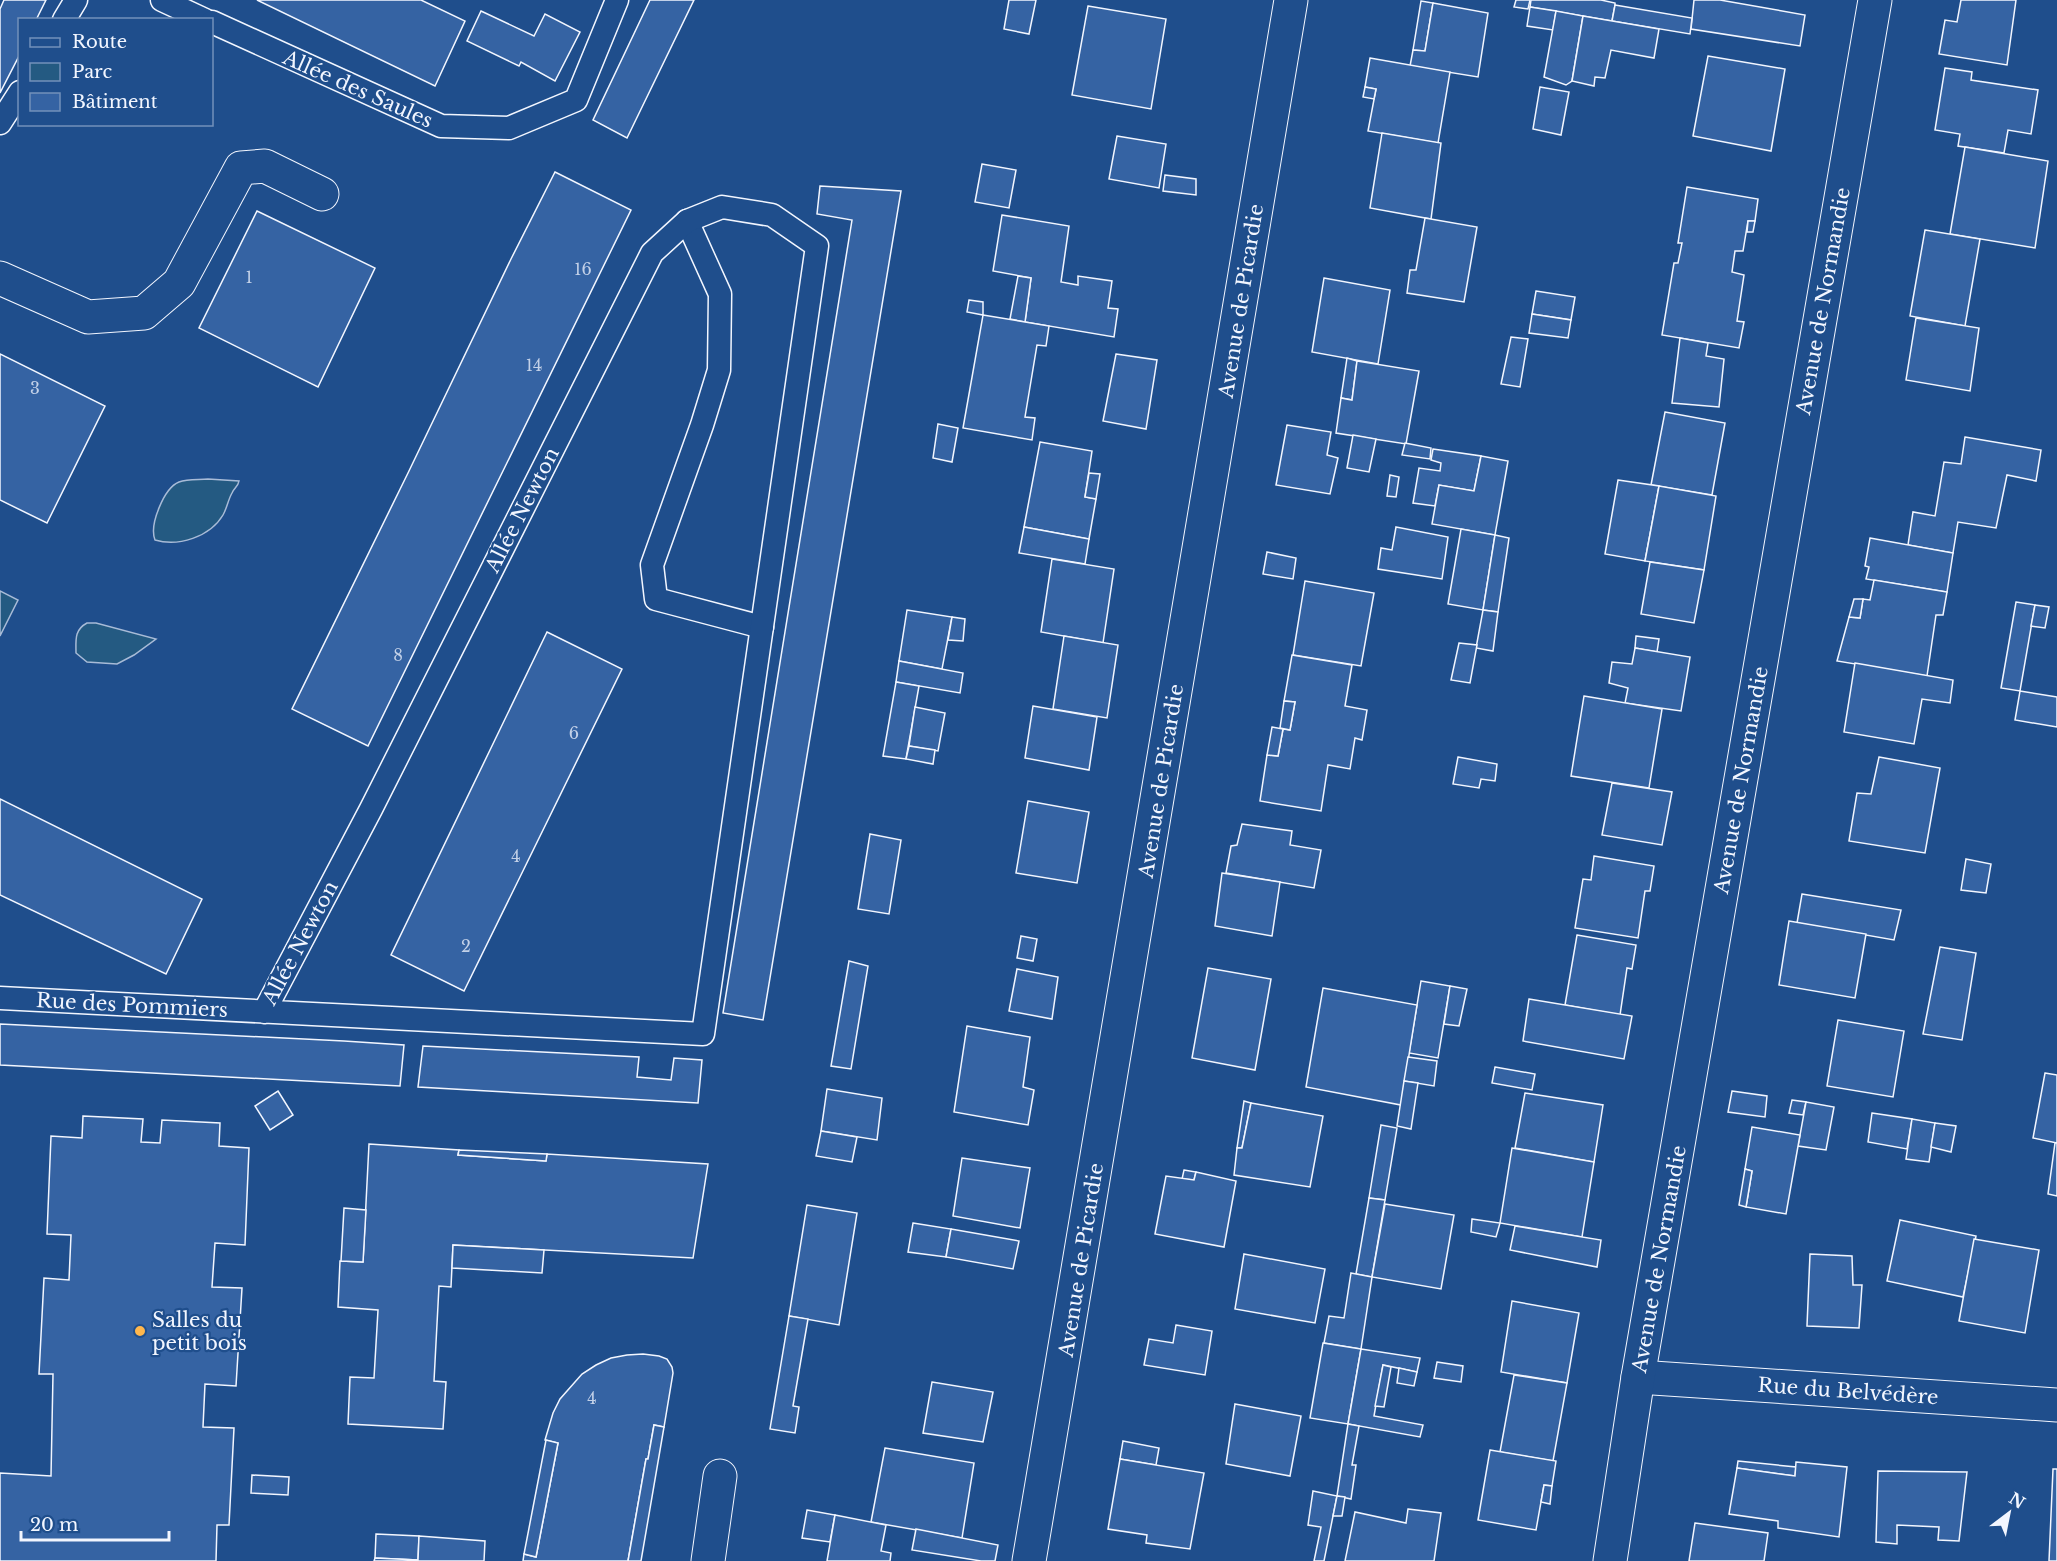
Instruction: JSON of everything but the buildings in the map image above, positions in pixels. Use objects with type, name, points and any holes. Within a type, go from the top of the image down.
[{"type":"street","name":"Avenue de Picardie","points":[[1029,1561],[1292,0]]},
{"type":"street","name":"Avenue de Normandie","points":[[1610,1561],[1638,1377],[1875,0]]},
{"type":"street","points":[[0,278],[88,317],[144,313],[179,283],[241,168],[265,166],[322,194]]},
{"type":"street","name":"Rue du Belvédère","points":[[1638,1377],[2057,1405]]},
{"type":"street","points":[[708,1561],[720,1476]]},
{"type":"lane","points":[[65,18],[76,0]]},
{"type":"lane","points":[[162,0],[201,18]]},
{"type":"lane","name":"Allée des Saules","points":[[213,22],[441,126],[509,128],[576,100],[617,0]]},
{"type":"lane","points":[[0,123],[18,95]]},
{"type":"lane","name":"Allée Newton","points":[[722,207],[772,215],[817,246],[762,627],[703,1034],[264,1012],[376,798],[652,253],[687,221],[722,207]]},
{"type":"lane","points":[[687,221],[720,294],[718,370],[702,425],[652,565],[656,599],[762,627]]},
{"type":"lane","name":"Rue des Pommiers","points":[[0,998],[264,1012]]},
{"type":"green space","points":[[208,479],[239,481],[217,523],[202,534],[183,541],[155,540],[156,517],[168,491],[179,482]]},
{"type":"green space","points":[[0,591],[18,600],[0,636]]},
{"type":"green space","points":[[87,623],[96,623],[156,639],[117,664],[87,662],[76,653],[76,644],[78,632]]},
{"type":"place","name":"Salles du petit bois","points":[[140,1331]]}]
